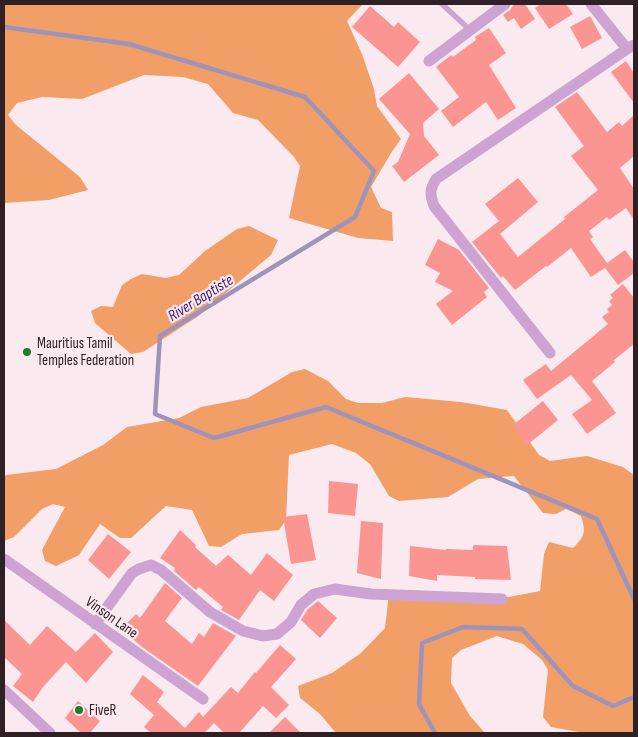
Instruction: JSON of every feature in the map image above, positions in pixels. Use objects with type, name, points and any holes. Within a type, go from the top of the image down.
[{"type":"street","points":[[429,61],[505,4]]},
{"type":"street","points":[[550,353],[434,206],[430,192],[436,179],[631,47],[591,4]]},
{"type":"street","name":"Vinson Lane","points":[[4,559],[203,699]]},
{"type":"street","points":[[95,624],[132,573],[139,568],[151,565],[161,570],[210,612],[242,631],[263,636],[276,634],[291,622],[301,605],[314,594],[334,590],[371,594],[502,599]]},
{"type":"street","points":[[4,690],[50,733]]},
{"type":"lane","points":[[442,4],[470,30]]},
{"type":"shaded area","points":[[4,4],[363,4],[347,21],[362,54],[374,89],[377,106],[401,139],[371,187],[381,208],[392,212],[393,241],[358,238],[289,218],[300,166],[294,157],[258,120],[233,113],[208,84],[183,77],[144,75],[82,99],[42,97],[17,103],[8,115],[16,125],[80,177],[88,190],[49,200],[4,203]]},
{"type":"shaded area","points":[[249,226],[278,240],[271,255],[197,317],[143,352],[131,354],[95,323],[91,311],[101,306],[113,307],[122,285],[131,279],[142,274],[166,278],[179,275],[205,251],[237,229]]},
{"type":"shaded area","points":[[305,369],[328,381],[346,399],[358,403],[382,403],[405,397],[461,402],[507,410],[539,455],[550,461],[587,456],[623,467],[634,475],[634,733],[584,733],[551,727],[543,717],[548,670],[542,660],[523,644],[497,636],[461,650],[452,658],[451,683],[470,716],[485,733],[336,733],[320,714],[300,698],[298,686],[332,673],[361,653],[385,628],[389,593],[504,598],[540,591],[544,554],[549,542],[573,548],[583,534],[583,521],[581,516],[566,509],[556,514],[543,513],[514,476],[478,479],[448,497],[399,501],[389,496],[370,464],[356,453],[332,444],[289,455],[286,520],[279,530],[242,534],[221,547],[209,546],[192,510],[166,506],[131,538],[120,538],[100,524],[79,555],[56,566],[45,561],[42,550],[65,507],[53,504],[42,509],[14,537],[4,541],[4,477],[6,475],[56,469],[103,445],[127,427],[179,418],[201,407],[248,398],[292,372]]},
{"type":"building","points":[[514,4],[525,4],[535,19],[521,29],[514,18],[508,22],[503,15]]},
{"type":"building","points":[[541,4],[566,4],[573,14],[549,29],[535,8]]},
{"type":"building","points":[[370,6],[394,27],[398,22],[420,42],[398,67],[352,27]]},
{"type":"building","points":[[590,16],[602,38],[582,49],[570,27]]},
{"type":"building","points":[[489,28],[506,53],[489,65],[516,108],[498,120],[486,102],[453,127],[441,111],[459,97],[436,67],[451,55],[453,57],[476,40],[475,37]]},
{"type":"building","points":[[626,61],[634,73],[634,103],[611,72]]},
{"type":"building","points":[[409,73],[439,109],[423,123],[424,136],[439,155],[404,182],[392,166],[398,162],[410,134],[379,99]]},
{"type":"building","points":[[577,92],[607,132],[619,122],[622,126],[634,115],[634,156],[620,168],[634,189],[634,220],[626,208],[609,220],[607,217],[589,231],[593,237],[590,239],[607,263],[625,250],[634,262],[634,273],[618,285],[605,268],[591,277],[571,248],[515,290],[503,276],[501,278],[472,242],[499,221],[485,204],[518,178],[538,202],[500,234],[518,257],[598,190],[571,156],[584,146],[555,107]]},
{"type":"building","points":[[438,239],[459,250],[489,288],[484,292],[487,297],[452,325],[436,304],[453,291],[435,282],[440,273],[425,265]]},
{"type":"building","points":[[623,284],[634,298],[634,344],[592,381],[616,413],[587,434],[572,414],[592,400],[571,375],[537,399],[523,380],[546,364],[551,371],[608,324],[602,317],[609,312],[607,309],[612,305],[609,301],[613,298],[610,295]]},
{"type":"building","points":[[543,401],[558,420],[526,446],[513,425]]},
{"type":"building","points":[[329,481],[358,484],[355,516],[328,513]]},
{"type":"building","points":[[307,514],[316,560],[291,564],[283,517]]},
{"type":"building","points":[[361,521],[383,523],[381,579],[357,573]]},
{"type":"building","points":[[180,530],[216,566],[228,555],[251,575],[267,553],[293,575],[274,601],[260,590],[239,620],[221,610],[223,607],[199,587],[196,590],[174,571],[175,568],[160,558]]},
{"type":"building","points":[[108,534],[131,552],[109,579],[88,560]]},
{"type":"building","points":[[473,545],[507,546],[511,580],[437,575],[437,581],[409,576],[410,546],[446,550],[473,550]]},
{"type":"building","points":[[165,583],[182,598],[165,621],[192,644],[199,633],[204,637],[213,623],[236,636],[198,686],[142,647],[121,629],[136,614],[140,618]]},
{"type":"building","points":[[318,601],[337,618],[320,638],[301,620],[307,610]]},
{"type":"building","points":[[4,620],[30,645],[47,626],[76,652],[95,633],[113,652],[86,683],[66,662],[43,687],[33,702],[13,686],[22,674],[4,657]]},
{"type":"building","points":[[280,645],[296,659],[271,687],[289,705],[276,718],[263,706],[239,733],[224,733],[214,723],[204,733],[151,733],[144,727],[154,715],[130,694],[143,675],[164,692],[157,702],[185,728],[199,712],[203,717],[231,687],[238,693]]},
{"type":"building","name":"FiveR","points":[[78,701],[100,721],[90,733],[81,733],[65,718]]},
{"type":"building","points":[[285,717],[301,733],[269,733]]},
{"type":"waterway","name":"River Baptiste","points":[[4,27],[129,44],[305,97],[374,171],[355,217],[160,336],[155,414],[214,438],[326,407],[597,519],[634,599]]},
{"type":"waterway","name":"River Baptiste","points":[[435,733],[419,704],[422,643],[463,627],[522,629],[573,686],[613,706],[634,697]]},
{"type":"place","name":"Mauritius Tamil Temples Federation","points":[[27,352]]},
{"type":"place","name":"FiveR","points":[[79,710]]}]
